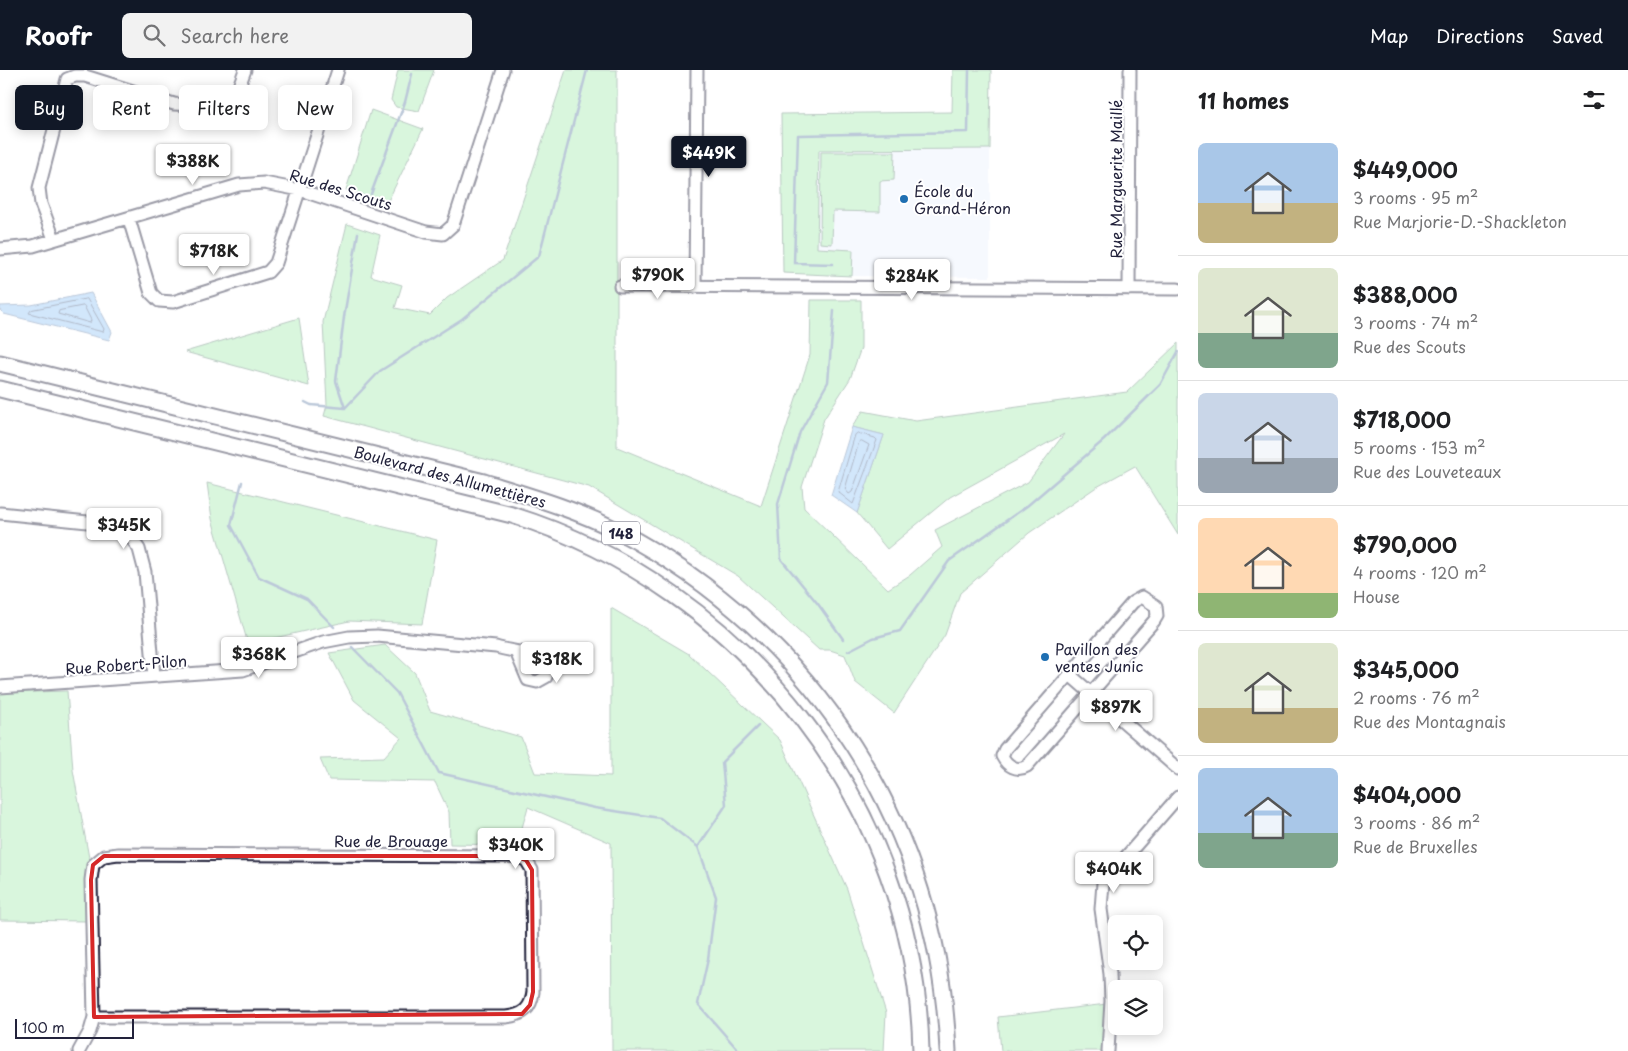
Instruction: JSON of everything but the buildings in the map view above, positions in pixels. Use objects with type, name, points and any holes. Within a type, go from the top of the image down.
[{"type":"highway","name":"Boulevard des Allumettières","points":[[1,366],[492,484],[561,506],[615,530],[662,557],[703,584],[754,626],[797,669],[836,717],[871,774],[899,831],[926,905],[939,964],[948,1051]]},
{"type":"highway","name":"Boulevard des Allumettières","points":[[0,389],[519,517],[554,530],[616,558],[678,598],[725,636],[778,687],[814,733],[845,780],[876,842],[898,905],[916,989],[921,1051]]},
{"type":"street","points":[[54,239],[41,204],[38,188],[67,78],[85,76],[174,104],[188,106],[234,93],[238,89],[245,70]]},
{"type":"street","points":[[129,219],[151,293],[158,301],[172,302],[271,270],[276,263],[338,70]]},
{"type":"street","name":"Rue des Scouts","points":[[0,249],[21,248],[129,219],[247,184],[264,183],[300,190],[426,232],[439,234],[448,232],[453,225],[503,70]]},
{"type":"street","points":[[695,287],[697,70]]},
{"type":"street","name":"Rue Marguerite Maillé","points":[[1129,289],[1130,70]]},
{"type":"street","points":[[620,286],[1178,289]]},
{"type":"street","points":[[0,512],[106,524],[121,529],[130,536],[139,549],[145,572],[154,676]]},
{"type":"street","points":[[1142,597],[1151,602],[1156,606],[1157,611],[1154,621],[1091,694],[1027,766],[1022,769],[1014,768],[1003,759],[1002,756],[1005,748],[1134,602],[1142,597]]},
{"type":"street","name":"Rue Robert-Pilon","points":[[0,687],[243,670],[328,640],[350,637],[377,636],[496,647],[517,654]]},
{"type":"street","points":[[1070,675],[1178,769]]},
{"type":"street","points":[[1108,1051],[1111,1001],[1101,909],[1103,883],[1178,797]]},
{"type":"street","name":"Rue de Brouage","points":[[79,1051],[90,1031],[94,1017],[91,880],[93,865],[104,856],[118,854],[514,856],[526,860],[532,870],[533,992],[530,1005],[522,1014],[506,1017],[94,1017]]},
{"type":"highlighted area","points":[[104,856],[514,856],[526,860],[532,870],[533,992],[530,1005],[522,1014],[94,1017],[91,880],[93,865]]},
{"type":"shaded area","name":"École du Grand-Héron","points":[[990,149],[990,277],[852,276],[852,250],[817,248],[818,150]]},
{"type":"green space","points":[[398,70],[434,70],[419,111],[396,107],[391,100]]},
{"type":"green space","points":[[566,70],[617,70],[617,447],[761,506],[810,355],[811,300],[861,300],[861,348],[850,379],[824,419],[802,487],[804,508],[888,589],[910,575],[942,547],[935,530],[1028,482],[1064,434],[950,497],[887,549],[857,513],[884,435],[852,427],[863,411],[916,421],[1127,392],[1178,343],[1178,535],[1135,466],[1095,488],[1029,533],[960,593],[945,635],[894,713],[855,682],[845,655],[830,650],[819,650],[738,576],[589,487],[324,416],[327,405],[323,322],[347,224],[380,235],[371,276],[402,285],[395,308],[430,315],[447,298],[503,260]]},
{"type":"green space","points":[[953,70],[991,70],[990,149],[819,150],[817,248],[853,250],[852,276],[783,273],[781,114],[952,112]]},
{"type":"green space","points":[[371,110],[423,129],[387,203],[346,190]]},
{"type":"green space","points":[[821,152],[895,152],[894,180],[880,181],[880,212],[833,211],[832,244],[820,243]]},
{"type":"green space","points":[[299,318],[309,386],[185,352]]},
{"type":"green space","points":[[207,483],[437,540],[422,624],[349,621],[248,644],[212,519]]},
{"type":"green space","points":[[611,608],[689,654],[780,740],[847,889],[886,1013],[884,1051],[612,1051],[611,843],[528,807],[517,845],[450,844],[449,812],[435,782],[329,780],[320,759],[384,757],[401,738],[354,700],[329,653],[385,645],[415,673],[430,711],[521,737],[535,773],[611,776]]},
{"type":"green space","points":[[67,691],[73,770],[89,858],[86,921],[0,920],[0,693]]},
{"type":"green space","points":[[1107,1004],[1104,1051],[1001,1051],[998,1017]]},
{"type":"water","points":[[91,293],[112,332],[109,340],[4,314],[0,310],[0,306],[31,305]]},
{"type":"water","points":[[852,427],[884,435],[857,513],[831,495]]},
{"type":"waterway","points":[[305,402],[311,405],[345,408],[380,371],[462,319],[539,256],[587,70]]},
{"type":"waterway","points":[[833,264],[794,263],[798,135],[968,132],[969,70]]},
{"type":"waterway","points":[[371,194],[405,102],[412,74]]},
{"type":"waterway","points":[[345,408],[336,381],[358,233]]},
{"type":"waterway","points":[[834,311],[828,382],[800,432],[778,504],[781,559],[818,604],[843,639]]},
{"type":"waterway","points":[[848,651],[873,638],[900,631],[949,561],[1027,506],[1104,440],[1160,385],[1178,352]]},
{"type":"waterway","points":[[242,482],[231,525],[259,577],[307,599],[334,627]]},
{"type":"waterway","points":[[352,647],[397,693],[439,773],[595,808],[660,818],[698,847]]},
{"type":"waterway","points":[[739,1051],[698,1004],[708,959],[716,897],[698,847],[726,805],[722,762],[758,726]]},
{"type":"place","name":"École du Grand-Héron","points":[[904,199]]},
{"type":"place","name":"Pavillon des ventes Junic","points":[[1045,657]]}]
